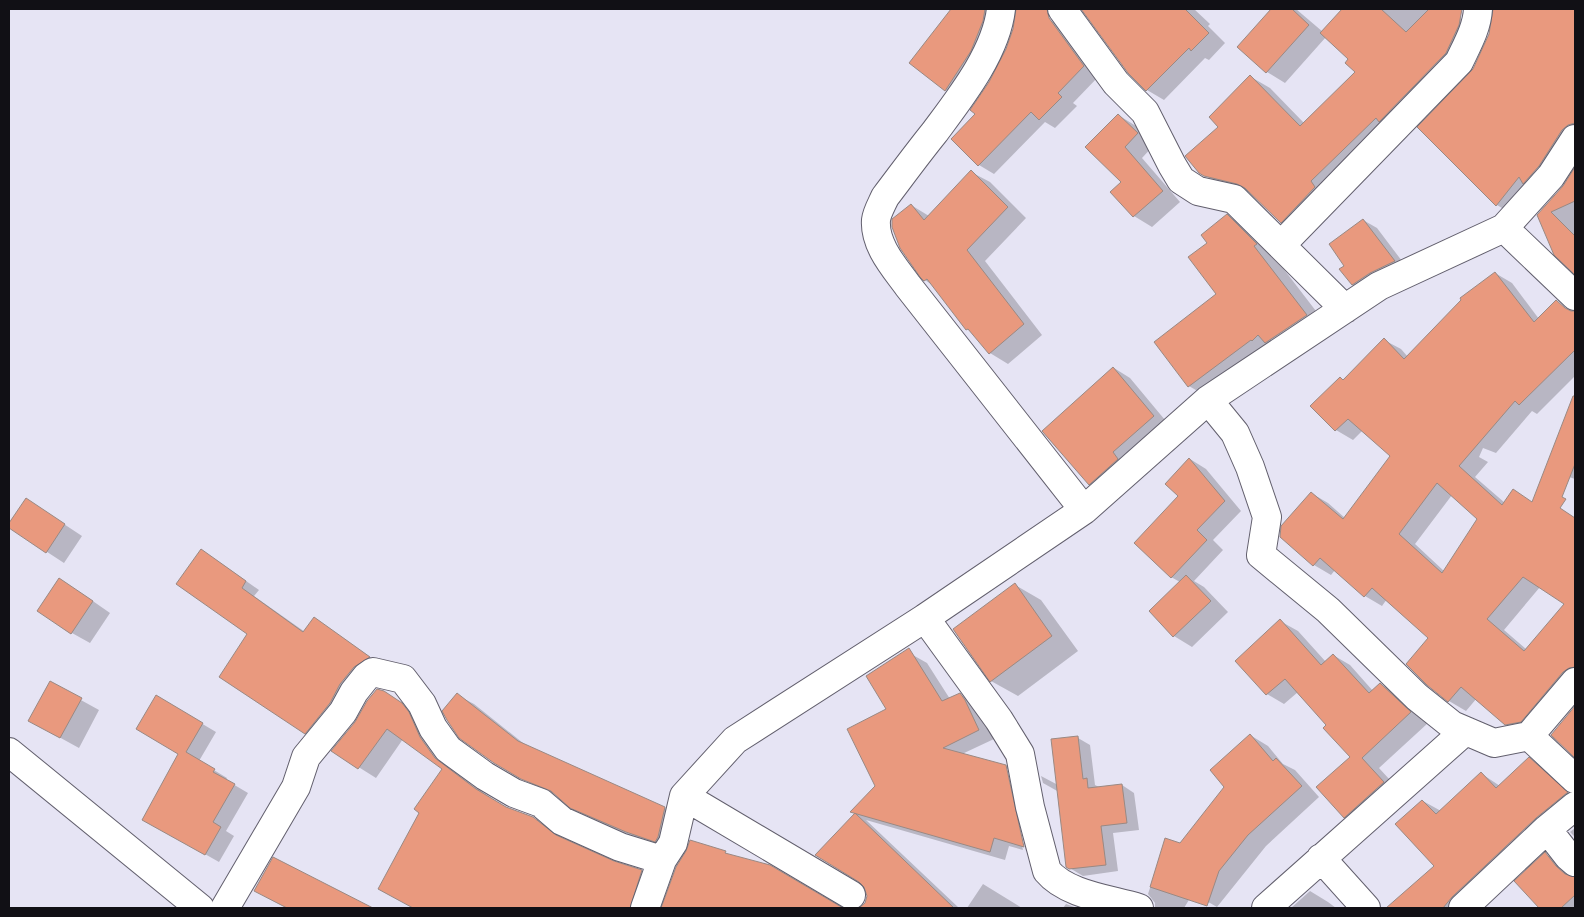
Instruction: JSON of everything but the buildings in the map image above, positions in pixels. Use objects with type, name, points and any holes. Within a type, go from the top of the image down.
[{"type":"street","points":[[1062,9],[1116,83],[1145,112],[1181,180],[1192,189],[1234,199],[1345,309]]},
{"type":"street","points":[[1281,245],[1459,62],[1474,27],[1478,9]]},
{"type":"street","points":[[1002,10],[995,35],[984,59],[959,99],[885,197],[876,220],[877,230],[880,242],[894,267],[1084,510]]},
{"type":"street","points":[[645,908],[662,860],[673,844],[684,796],[735,740],[925,618],[1084,510],[1208,400],[1380,286],[1504,228],[1551,176],[1575,139]]},
{"type":"street","points":[[1504,228],[1575,296]]},
{"type":"street","points":[[1208,400],[1235,433],[1253,475],[1267,517],[1261,555],[1328,610],[1418,697],[1452,725],[1494,743],[1529,736],[1575,682]]},
{"type":"street","points":[[925,618],[999,720],[1020,754],[1030,807],[1047,871],[1054,879],[1070,888],[1123,906]]},
{"type":"street","points":[[225,908],[296,787],[306,757],[343,712],[354,692],[366,677],[374,672],[403,679],[422,704],[433,728],[448,750],[485,776],[514,793],[541,803],[562,821],[620,847],[662,860]]},
{"type":"street","points":[[1266,908],[1466,731]]},
{"type":"street","points":[[1529,736],[1575,779]]},
{"type":"street","points":[[9,752],[200,908]]},
{"type":"street","points":[[684,796],[851,895]]},
{"type":"street","points":[[1463,908],[1547,829],[1575,806]]},
{"type":"street","points":[[1547,829],[1575,862]]},
{"type":"street","points":[[1321,858],[1366,908]]}]
